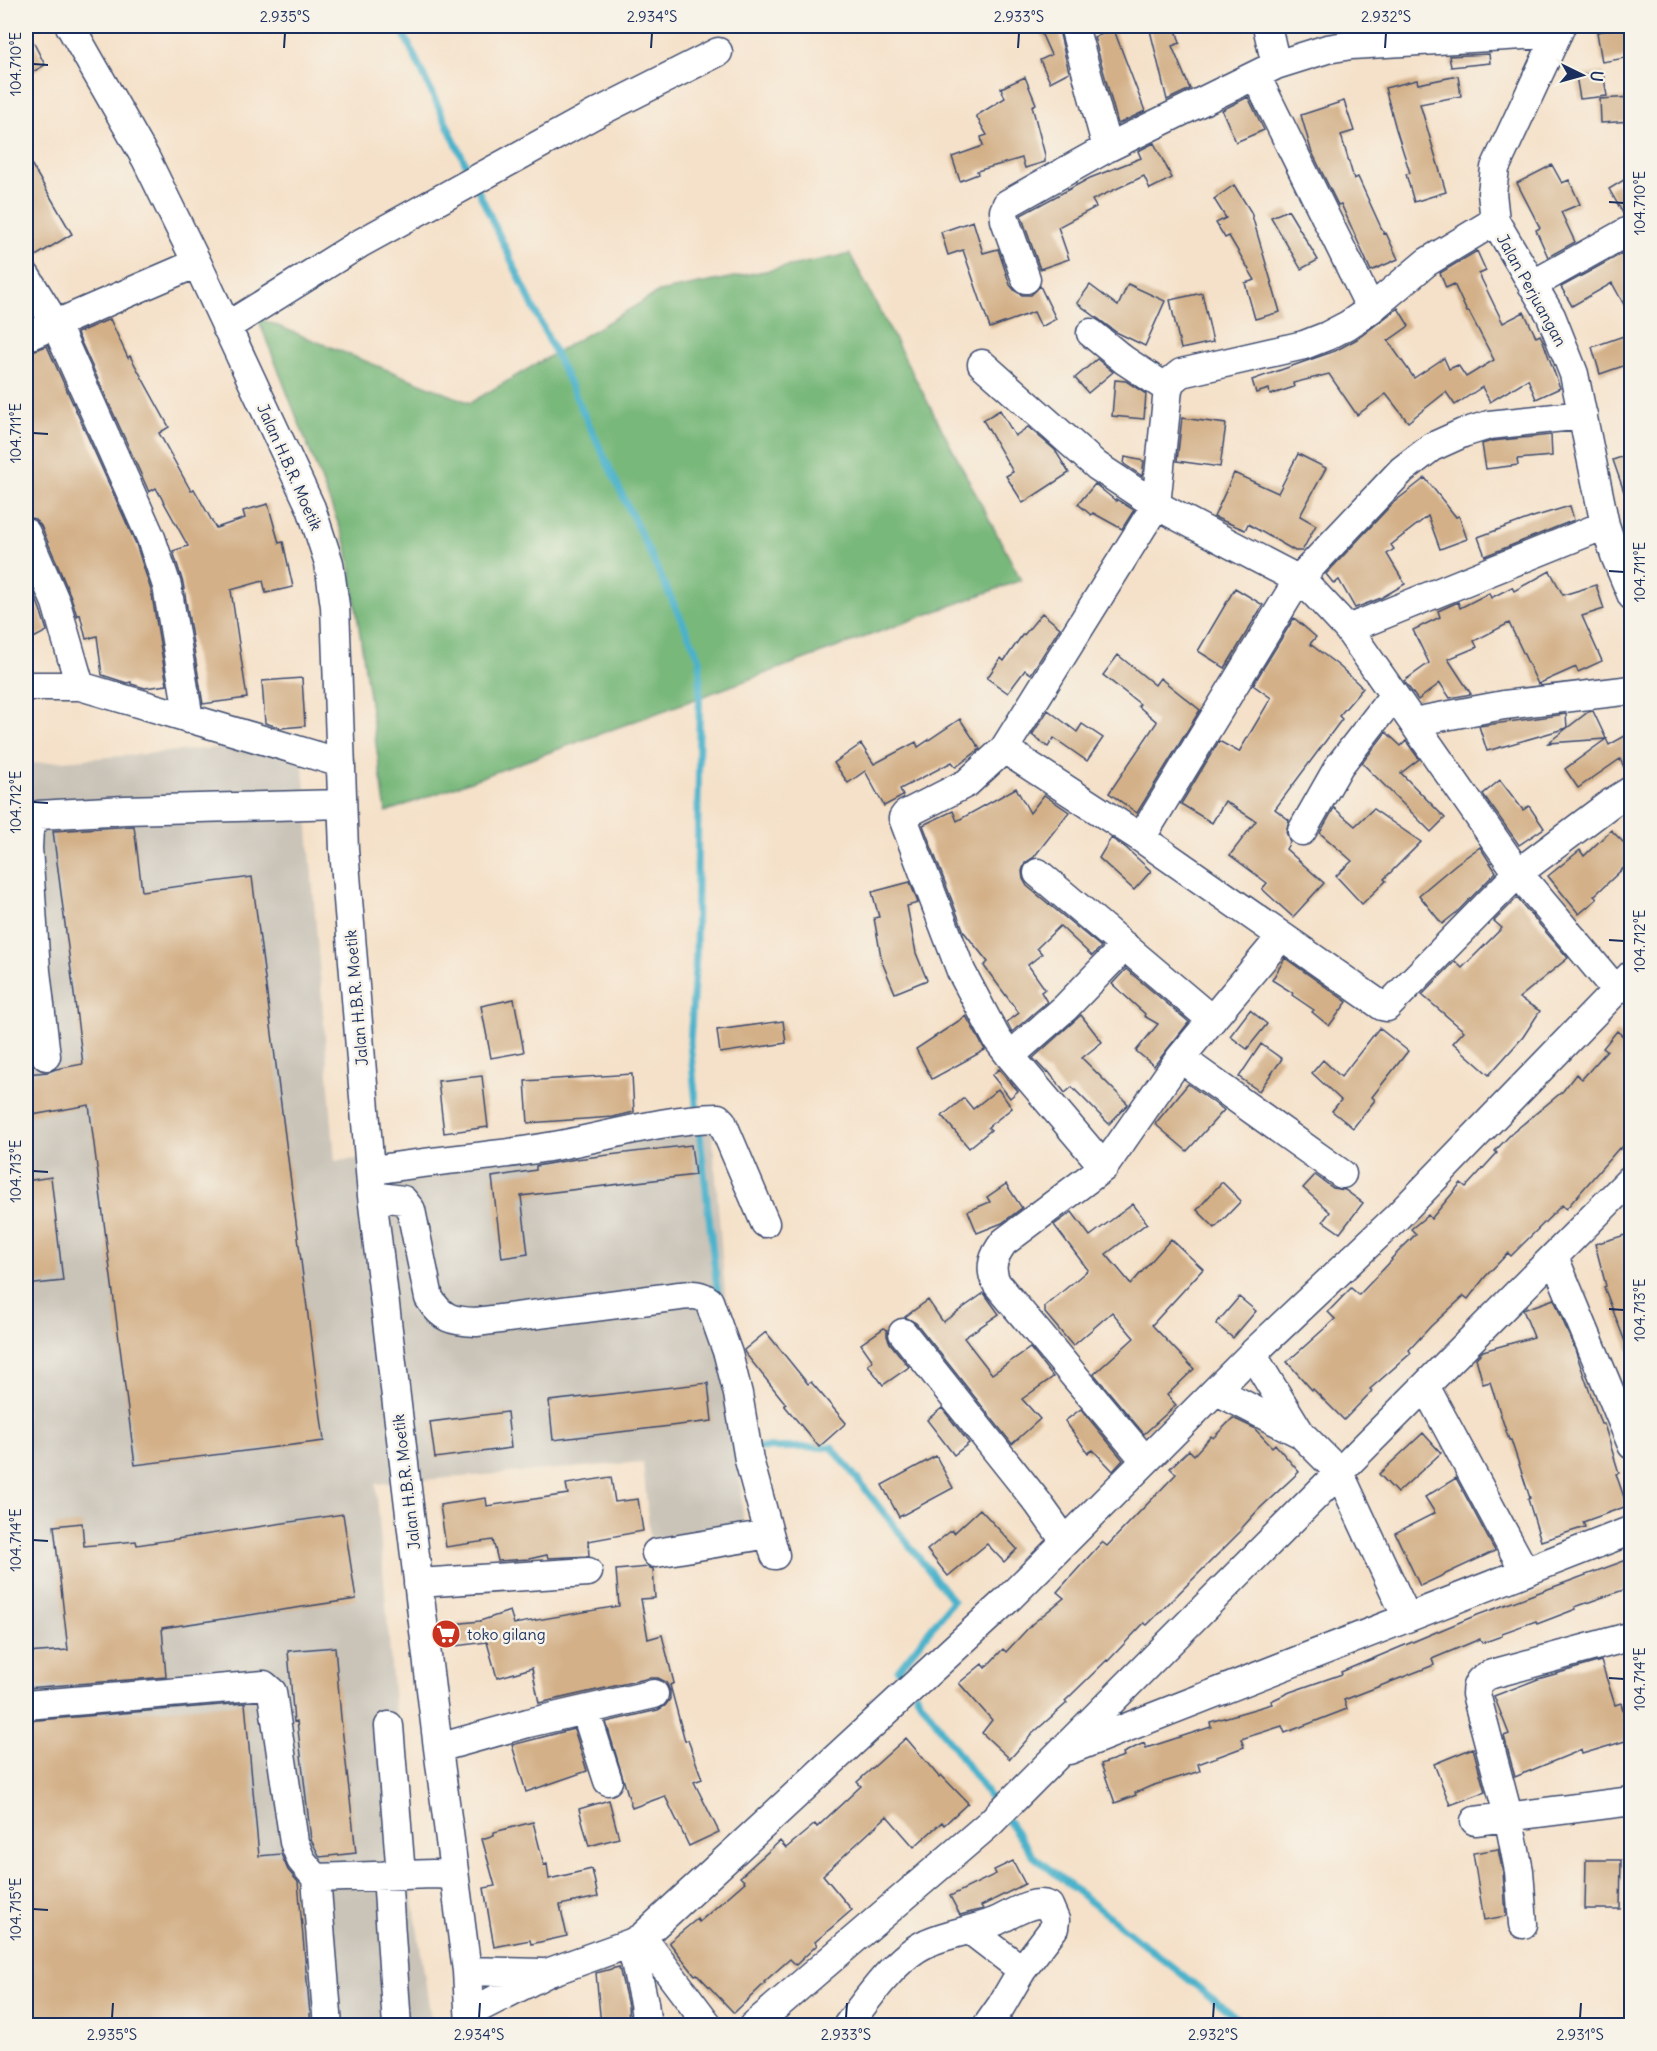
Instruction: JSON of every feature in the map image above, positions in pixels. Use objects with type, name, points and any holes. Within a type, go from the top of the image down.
[{"type":"street","name":"Jalan H.B.R. Moetik","points":[[70,26],[146,159],[197,263],[311,508],[328,563],[335,606],[344,850],[371,1183],[438,1748],[467,1971],[470,2022]]},
{"type":"street","points":[[1074,26],[1107,148]]},
{"type":"street","points":[[1267,26],[1266,70],[1371,309]]},
{"type":"street","points":[[1026,279],[1005,220],[1004,212],[1007,204],[1107,148],[1266,70],[1327,49],[1351,45],[1559,29]]},
{"type":"street","name":"Jalan Perjuangan","points":[[1559,29],[1495,168],[1492,193],[1495,221],[1551,316],[1565,348],[1574,374],[1605,525],[1632,596]]},
{"type":"street","points":[[226,327],[359,244],[595,114],[718,52]]},
{"type":"street","points":[[1104,1167],[1010,1056],[980,1008],[961,971],[903,819],[906,814],[967,783],[1004,749],[1156,505],[1168,388],[1171,381],[1180,373],[1304,345],[1334,332],[1371,309],[1427,262],[1495,221]]},
{"type":"street","points":[[1532,285],[1632,229]]},
{"type":"street","points":[[26,337],[197,263]]},
{"type":"street","points":[[26,276],[55,323],[151,538],[167,586],[189,719]]},
{"type":"street","points":[[1091,333],[1124,360],[1168,388]]},
{"type":"street","points":[[470,2022],[547,1973],[637,1940],[1010,1597],[1252,1354],[1397,1217],[1624,981],[1518,873],[1348,629],[1305,583],[1156,505],[1097,466],[982,364]]},
{"type":"street","points":[[1141,838],[1298,580],[1402,470],[1432,447],[1463,433],[1489,425],[1583,415]]},
{"type":"street","points":[[1348,629],[1605,525]]},
{"type":"street","points":[[26,533],[56,603],[80,686]]},
{"type":"street","points":[[26,686],[80,686],[341,763]]},
{"type":"street","points":[[1413,722],[1504,705],[1632,690]]},
{"type":"street","points":[[1302,831],[1339,766],[1394,695]]},
{"type":"street","points":[[1004,749],[1141,838],[1281,937],[1382,1006],[1388,1007],[1518,873],[1611,803],[1632,790]]},
{"type":"street","points":[[46,1056],[36,971],[28,848],[29,830],[39,815],[125,810],[342,804]]},
{"type":"street","points":[[1038,873],[1212,1020]]},
{"type":"street","points":[[1145,1460],[997,1284],[992,1269],[997,1251],[1004,1242],[1104,1167],[1180,1058],[1281,937]]},
{"type":"street","points":[[1010,1056],[1065,1008],[1125,946]]},
{"type":"street","points":[[1180,1058],[1342,1174]]},
{"type":"street","points":[[371,1183],[700,1119],[718,1118],[722,1122],[765,1223]]},
{"type":"street","points":[[753,2025],[990,1823],[1632,1178]]},
{"type":"street","points":[[371,1183],[403,1200],[411,1210],[429,1298],[446,1318],[476,1322],[608,1304],[699,1295],[709,1301],[738,1394],[748,1451],[772,1544],[656,1553]]},
{"type":"street","points":[[1554,1257],[1632,1445]]},
{"type":"street","points":[[903,1333],[1038,1503],[1065,1541]]},
{"type":"street","points":[[1252,1354],[1300,1434],[1339,1472],[1407,1618]]},
{"type":"street","points":[[1425,1386],[1525,1572]]},
{"type":"street","points":[[1217,1391],[1300,1434]]},
{"type":"street","points":[[1060,1753],[1632,1530]]},
{"type":"street","points":[[418,1583],[588,1572]]},
{"type":"street","points":[[1523,1924],[1519,1871],[1508,1815],[1476,1694],[1479,1681],[1492,1674],[1548,1657],[1630,1644]]},
{"type":"street","points":[[26,1705],[264,1685],[272,1692],[294,1842],[301,1860],[316,1878],[328,2025]]},
{"type":"street","points":[[438,1748],[654,1694]]},
{"type":"street","points":[[585,1710],[608,1781]]},
{"type":"street","points":[[389,1726],[397,2025]]},
{"type":"street","points":[[1475,1821],[1632,1801]]},
{"type":"street","points":[[316,1878],[454,1875]]},
{"type":"street","points":[[847,2025],[874,1989],[920,1946],[994,1922],[1038,1903],[1049,1906],[1055,1920],[1054,1928],[1022,1970],[987,2025]]},
{"type":"street","points":[[970,1930],[1022,1970]]},
{"type":"street","points":[[637,1940],[674,1980],[709,2025]]},
{"type":"street","points":[[637,1940],[646,2014]]},
{"type":"street","points":[[467,1971],[547,1973]]},
{"type":"street","points":[[646,2014],[674,1980]]},
{"type":"shaded area","points":[[301,741],[335,1161],[712,1130],[744,1530],[650,1538],[643,1462],[376,1484],[407,1860],[432,2025],[26,2026],[26,764]]},
{"type":"green space","points":[[850,254],[1021,580],[386,812],[347,546],[258,318],[470,403],[659,292]]},
{"type":"building","points":[[1038,26],[1058,26],[1069,72],[1050,82],[1040,60],[1051,55]]},
{"type":"building","points":[[1149,26],[1175,26],[1180,43],[1172,46],[1190,89],[1167,100]]},
{"type":"building","points":[[1629,26],[1632,57],[1602,62],[1597,32]]},
{"type":"building","points":[[26,28],[45,65],[26,76]]},
{"type":"building","points":[[1114,30],[1145,111],[1118,124],[1094,37]]},
{"type":"building","points":[[1489,54],[1490,63],[1451,67],[1449,56]]},
{"type":"building","points":[[1603,72],[1607,96],[1580,99],[1576,76]]},
{"type":"building","points":[[1458,76],[1461,96],[1420,104],[1446,192],[1414,202],[1406,174],[1410,173],[1385,88],[1417,80],[1418,84]]},
{"type":"building","points":[[1025,77],[1036,104],[1032,106],[1045,162],[1025,168],[1022,158],[977,171],[978,174],[960,181],[952,157],[983,146],[981,137],[987,135],[976,116],[1005,98],[1001,88]]},
{"type":"building","points":[[1248,97],[1264,130],[1236,142],[1222,110]]},
{"type":"building","points":[[1632,97],[1632,121],[1601,123],[1600,99]]},
{"type":"building","points":[[1344,101],[1354,131],[1341,135],[1354,179],[1358,177],[1398,259],[1371,271],[1341,204],[1338,205],[1311,150],[1301,115]]},
{"type":"building","points":[[1154,143],[1172,178],[1150,189],[1144,176],[1092,200],[1096,207],[1058,227],[1069,259],[1040,269],[1021,215],[1090,178],[1141,158],[1138,151]]},
{"type":"building","points":[[26,155],[72,234],[29,260],[26,260]]},
{"type":"building","points":[[1552,165],[1562,183],[1569,180],[1580,204],[1561,212],[1575,242],[1548,257],[1536,230],[1540,228],[1517,183]]},
{"type":"building","points":[[1632,175],[1632,213],[1624,215],[1609,189]]},
{"type":"building","points":[[1234,185],[1251,212],[1280,312],[1255,319],[1245,283],[1255,280],[1229,236],[1225,238],[1216,223],[1226,218],[1214,199]]},
{"type":"building","points":[[1288,210],[1318,260],[1301,269],[1271,217]]},
{"type":"building","points":[[973,221],[983,253],[998,249],[1010,285],[1015,291],[1022,295],[1031,295],[1040,286],[1056,319],[1041,327],[1034,312],[990,328],[963,250],[948,255],[941,232]]},
{"type":"building","points":[[1632,248],[1632,319],[1612,283],[1572,306],[1561,287]]},
{"type":"building","points":[[1477,251],[1486,271],[1479,274],[1503,323],[1524,312],[1536,337],[1540,335],[1543,341],[1560,388],[1536,399],[1528,379],[1490,402],[1482,387],[1455,405],[1446,392],[1408,422],[1386,394],[1357,415],[1329,374],[1293,383],[1294,387],[1270,395],[1269,389],[1256,393],[1252,380],[1335,351],[1357,339],[1398,308],[1409,326],[1388,341],[1414,378],[1444,358],[1449,369],[1458,365],[1466,377],[1494,360],[1454,284],[1446,288],[1440,273]]},
{"type":"building","points":[[1128,284],[1165,301],[1145,346],[1116,332],[1077,303],[1090,285],[1118,306]]},
{"type":"building","points":[[1202,293],[1213,342],[1181,349],[1170,300]]},
{"type":"building","points":[[110,319],[128,358],[130,356],[169,427],[159,433],[191,491],[194,489],[216,528],[245,518],[243,511],[268,504],[279,543],[283,542],[293,587],[266,593],[263,581],[231,590],[247,698],[203,704],[183,583],[173,551],[188,546],[156,488],[149,492],[77,333]]},
{"type":"building","points":[[1632,333],[1632,363],[1600,374],[1592,347]]},
{"type":"building","points":[[47,346],[136,544],[151,590],[167,685],[145,688],[102,675],[97,636],[86,639],[80,614],[77,616],[41,526],[35,519],[26,517],[26,353]]},
{"type":"building","points":[[1097,359],[1113,372],[1088,393],[1075,378]]},
{"type":"building","points":[[1115,380],[1126,381],[1146,394],[1144,419],[1112,416]]},
{"type":"building","points":[[1000,410],[1015,436],[1028,427],[1055,450],[1069,473],[1023,503],[1006,476],[1013,472],[983,420]]},
{"type":"building","points":[[1182,418],[1226,424],[1220,467],[1177,461]]},
{"type":"building","points":[[1551,435],[1552,456],[1517,459],[1518,465],[1486,469],[1482,444]]},
{"type":"building","points":[[1632,453],[1632,506],[1629,506],[1613,460]]},
{"type":"building","points":[[1298,454],[1326,468],[1300,516],[1316,525],[1302,551],[1295,551],[1248,524],[1245,530],[1214,517],[1234,473],[1278,493]]},
{"type":"building","points":[[1125,457],[1144,461],[1142,476],[1124,464]]},
{"type":"building","points":[[1425,478],[1456,517],[1459,516],[1467,539],[1440,549],[1428,516],[1391,545],[1394,549],[1387,554],[1405,584],[1381,598],[1355,608],[1339,580],[1334,584],[1326,574],[1393,503]]},
{"type":"building","points":[[1095,484],[1116,501],[1116,499],[1134,510],[1122,529],[1093,513],[1091,515],[1078,504]]},
{"type":"building","points":[[1570,506],[1574,520],[1485,556],[1478,537]]},
{"type":"building","points":[[1550,571],[1563,595],[1596,585],[1604,609],[1582,616],[1602,661],[1578,672],[1576,667],[1538,684],[1509,623],[1474,641],[1477,647],[1448,659],[1471,694],[1450,698],[1440,683],[1418,700],[1404,681],[1429,663],[1413,630],[1440,617],[1438,611],[1458,602],[1460,608],[1489,593],[1491,598],[1512,587],[1514,591]]},
{"type":"building","points":[[26,574],[47,631],[26,642]]},
{"type":"building","points":[[1235,588],[1263,605],[1225,668],[1198,651]]},
{"type":"building","points":[[1042,613],[1060,628],[1031,674],[1025,670],[1008,693],[987,678],[1001,658],[1004,661],[1023,634]]},
{"type":"building","points":[[1294,618],[1316,637],[1310,644],[1363,688],[1339,716],[1342,719],[1275,809],[1289,820],[1286,832],[1290,842],[1286,849],[1324,883],[1293,917],[1262,889],[1267,883],[1230,855],[1256,821],[1225,801],[1212,823],[1181,804],[1219,741],[1239,752],[1271,698],[1253,685]]},
{"type":"building","points":[[1118,655],[1155,685],[1160,678],[1200,710],[1137,813],[1109,793],[1157,722],[1138,706],[1140,704],[1103,675]]},
{"type":"building","points":[[302,678],[305,726],[281,728],[265,723],[262,681]]},
{"type":"building","points":[[1048,710],[1077,732],[1082,724],[1103,738],[1087,761],[1054,738],[1048,747],[1032,735]]},
{"type":"building","points":[[1593,711],[1609,745],[1632,732],[1632,774],[1628,775],[1620,759],[1578,788],[1565,769],[1606,739],[1548,743],[1588,712]]},
{"type":"building","points":[[1566,714],[1567,728],[1487,751],[1479,726]]},
{"type":"building","points":[[960,719],[980,749],[956,767],[952,762],[900,789],[903,796],[884,806],[865,771],[848,783],[834,763],[861,744],[874,764],[916,742],[918,747]]},
{"type":"building","points":[[1386,732],[1401,746],[1406,741],[1419,759],[1401,773],[1445,818],[1431,832],[1362,763]]},
{"type":"building","points":[[1500,780],[1523,810],[1529,806],[1544,828],[1519,845],[1483,794]]},
{"type":"building","points":[[1016,788],[1030,813],[1044,795],[1069,812],[1034,857],[1025,863],[1022,871],[1023,879],[1027,886],[1101,947],[1092,956],[1060,926],[1037,948],[1042,954],[1028,965],[1045,989],[1041,992],[1047,1002],[1012,1032],[1007,1022],[1019,1013],[984,966],[988,962],[964,932],[923,825],[953,811],[957,821]]},
{"type":"building","points":[[1334,808],[1355,826],[1373,809],[1421,842],[1362,904],[1336,876],[1352,861],[1320,833]]},
{"type":"building","points":[[134,826],[142,891],[252,877],[324,1441],[135,1465],[89,1105],[26,1116],[26,1074],[48,1072],[83,1064],[53,831]]},
{"type":"building","points":[[1611,830],[1632,851],[1632,860],[1594,896],[1597,899],[1579,914],[1548,876],[1580,850],[1584,856]]},
{"type":"building","points":[[1111,838],[1125,847],[1151,871],[1134,890],[1099,858]]},
{"type":"building","points":[[1480,847],[1496,872],[1442,924],[1419,895]]},
{"type":"building","points":[[910,882],[918,903],[907,906],[916,953],[927,980],[895,993],[882,962],[874,918],[879,917],[872,892]]},
{"type":"building","points":[[1517,898],[1568,958],[1519,998],[1540,1011],[1523,1037],[1489,1075],[1453,1043],[1464,1031],[1422,995],[1455,961],[1462,968],[1502,928],[1494,921]]},
{"type":"building","points":[[1285,958],[1347,1002],[1329,1026],[1312,1012],[1314,1010],[1292,995],[1293,993],[1272,980]]},
{"type":"building","points":[[1126,969],[1189,1022],[1154,1066],[1136,1051],[1158,1024],[1144,1016],[1145,1014],[1112,984]]},
{"type":"building","points":[[514,999],[524,1052],[491,1058],[481,1006]]},
{"type":"building","points":[[1250,1010],[1267,1024],[1247,1049],[1230,1036]]},
{"type":"building","points":[[1081,1015],[1102,1042],[1082,1058],[1128,1104],[1109,1124],[1072,1087],[1065,1093],[1048,1071],[1046,1072],[1033,1058]]},
{"type":"building","points":[[966,1016],[985,1050],[932,1079],[916,1049]]},
{"type":"building","points":[[783,1021],[786,1043],[720,1053],[717,1030]]},
{"type":"building","points":[[1379,1028],[1408,1051],[1372,1097],[1375,1100],[1353,1128],[1332,1111],[1341,1100],[1312,1073],[1323,1060],[1341,1077]]},
{"type":"building","points":[[1617,1031],[1632,1044],[1632,1138],[1619,1148],[1566,1209],[1562,1205],[1511,1256],[1508,1253],[1468,1299],[1464,1296],[1431,1326],[1409,1350],[1411,1353],[1370,1389],[1372,1391],[1344,1420],[1287,1362],[1335,1319],[1328,1312],[1351,1288],[1359,1295],[1392,1260],[1416,1234],[1411,1229],[1428,1215],[1431,1219],[1461,1183],[1466,1187],[1511,1134],[1563,1091],[1576,1074],[1582,1079],[1607,1051],[1603,1048]]},
{"type":"building","points":[[1261,1044],[1282,1059],[1259,1091],[1239,1077]]},
{"type":"building","points":[[999,1069],[1018,1091],[1010,1098],[992,1075]]},
{"type":"building","points":[[632,1074],[634,1112],[613,1117],[528,1123],[525,1081]]},
{"type":"building","points":[[482,1076],[488,1127],[444,1133],[438,1081]]},
{"type":"building","points":[[1188,1084],[1224,1110],[1187,1151],[1155,1124]]},
{"type":"building","points":[[998,1089],[1012,1108],[988,1127],[991,1130],[969,1148],[942,1116],[964,1098],[973,1109]]},
{"type":"building","points":[[691,1145],[695,1175],[521,1196],[528,1254],[502,1258],[492,1177],[536,1170],[536,1166],[576,1159]]},
{"type":"building","points":[[1315,1175],[1333,1188],[1345,1190],[1363,1203],[1340,1233],[1323,1221],[1330,1212],[1303,1188]]},
{"type":"building","points":[[51,1177],[63,1281],[26,1285],[26,1181]]},
{"type":"building","points":[[1222,1182],[1241,1201],[1215,1228],[1197,1210]]},
{"type":"building","points":[[1006,1184],[1022,1208],[1002,1223],[977,1233],[968,1211],[990,1202],[987,1197]]},
{"type":"building","points":[[1133,1204],[1147,1223],[1106,1254],[1131,1284],[1171,1239],[1203,1269],[1152,1325],[1194,1369],[1167,1395],[1176,1405],[1144,1434],[1094,1374],[1134,1338],[1112,1312],[1073,1346],[1045,1313],[1045,1306],[1088,1270],[1054,1225],[1072,1212],[1090,1236]]},
{"type":"building","points":[[1632,1233],[1632,1352],[1629,1352],[1604,1287],[1606,1286],[1595,1244]]},
{"type":"building","points":[[984,1293],[999,1314],[964,1338],[992,1374],[1030,1348],[1053,1377],[1022,1399],[1040,1419],[1012,1444],[916,1323],[905,1317],[928,1300],[943,1322]]},
{"type":"building","points":[[1239,1297],[1256,1311],[1233,1338],[1216,1324]]},
{"type":"building","points":[[1554,1299],[1601,1424],[1604,1424],[1619,1473],[1616,1474],[1627,1506],[1583,1522],[1585,1527],[1541,1541],[1511,1440],[1509,1440],[1490,1382],[1483,1384],[1476,1358],[1483,1351],[1534,1337],[1523,1310]]},
{"type":"building","points":[[884,1328],[887,1330],[890,1343],[909,1367],[883,1385],[868,1365],[873,1361],[861,1344]]},
{"type":"building","points":[[766,1332],[808,1384],[811,1382],[846,1423],[819,1447],[745,1353],[744,1350]]},
{"type":"building","points":[[708,1383],[712,1421],[553,1440],[549,1401]]},
{"type":"building","points":[[942,1408],[969,1443],[954,1455],[927,1420]]},
{"type":"building","points":[[1081,1409],[1123,1460],[1113,1471],[1093,1450],[1088,1453],[1065,1421]]},
{"type":"building","points":[[507,1412],[511,1448],[435,1458],[430,1422]]},
{"type":"building","points":[[1233,1418],[1254,1428],[1272,1447],[1275,1444],[1299,1472],[1258,1510],[1242,1530],[1147,1625],[1144,1623],[1065,1701],[1067,1703],[1032,1734],[1010,1759],[982,1733],[992,1720],[959,1683],[982,1664],[985,1668],[1003,1649],[1006,1652],[1032,1624],[1064,1598],[1057,1592],[1102,1542],[1107,1546],[1176,1474],[1170,1468],[1189,1450],[1194,1455],[1211,1436],[1213,1438]]},
{"type":"building","points":[[1423,1433],[1441,1453],[1397,1493],[1379,1474]]},
{"type":"building","points":[[936,1456],[953,1488],[899,1517],[882,1485]]},
{"type":"building","points":[[611,1477],[615,1502],[638,1499],[643,1531],[588,1541],[589,1556],[548,1558],[547,1555],[498,1561],[493,1540],[446,1547],[440,1505],[486,1498],[487,1506],[568,1494],[566,1484]]},
{"type":"building","points":[[1456,1478],[1495,1551],[1420,1586],[1395,1533],[1435,1513],[1425,1497]]},
{"type":"building","points":[[980,1509],[1017,1549],[1004,1562],[987,1544],[948,1576],[927,1550],[952,1530],[954,1533]]},
{"type":"building","points":[[343,1514],[356,1599],[162,1628],[166,1677],[26,1688],[26,1653],[68,1650],[54,1526],[82,1523],[84,1546],[136,1541],[137,1545]]},
{"type":"building","points":[[1632,1558],[1632,1587],[1575,1607],[1576,1609],[1537,1624],[1536,1621],[1482,1643],[1480,1639],[1432,1659],[1434,1665],[1344,1700],[1347,1709],[1285,1733],[1282,1726],[1241,1739],[1244,1747],[1198,1764],[1200,1771],[1151,1786],[1115,1803],[1101,1764],[1124,1756],[1123,1753],[1144,1743],[1146,1748],[1211,1727],[1210,1722],[1272,1704],[1271,1701],[1290,1692],[1342,1674],[1341,1672],[1472,1617]]},
{"type":"building","points":[[648,1567],[653,1569],[655,1598],[641,1599],[648,1639],[662,1635],[674,1683],[670,1685],[685,1741],[688,1740],[702,1779],[694,1782],[719,1832],[689,1846],[665,1796],[632,1808],[606,1722],[658,1710],[665,1706],[670,1699],[670,1691],[666,1682],[658,1678],[650,1678],[539,1703],[532,1668],[497,1678],[487,1642],[447,1647],[445,1625],[480,1621],[510,1611],[514,1624],[619,1606],[616,1570]]},
{"type":"building","points":[[335,1647],[356,1853],[320,1857],[311,1840],[297,1721],[294,1722],[288,1651]]},
{"type":"building","points":[[1601,1661],[1615,1705],[1621,1703],[1632,1739],[1582,1754],[1581,1750],[1515,1777],[1504,1736],[1509,1734],[1494,1696],[1538,1679]]},
{"type":"building","points":[[245,1703],[259,1856],[281,1854],[288,1870],[298,1882],[311,2025],[26,2025],[26,1721]]},
{"type":"building","points":[[574,1729],[587,1771],[526,1792],[512,1745]]},
{"type":"building","points":[[906,1738],[939,1777],[941,1775],[968,1803],[944,1825],[942,1822],[914,1847],[887,1816],[823,1875],[852,1910],[815,1942],[817,1945],[796,1965],[790,1959],[734,2013],[697,1974],[695,1975],[669,1942],[697,1919],[699,1922],[745,1882],[740,1877],[780,1841],[786,1848],[815,1824],[817,1827],[861,1786],[857,1782]]},
{"type":"building","points":[[1473,1748],[1485,1792],[1450,1805],[1434,1764]]},
{"type":"building","points":[[609,1800],[619,1838],[589,1846],[579,1809]]},
{"type":"building","points":[[533,1822],[544,1865],[547,1864],[549,1879],[592,1869],[598,1897],[560,1905],[567,1936],[531,1944],[530,1940],[494,1947],[484,1888],[495,1886],[482,1839],[494,1835],[494,1832]]},
{"type":"building","points":[[1498,1849],[1503,1873],[1506,1916],[1484,1920],[1473,1853]]},
{"type":"building","points":[[1586,1860],[1621,1860],[1620,1909],[1585,1909]]},
{"type":"building","points":[[1013,1861],[1025,1884],[981,1906],[983,1909],[960,1915],[950,1896],[996,1874],[994,1870]]},
{"type":"building","points":[[619,1967],[628,2006],[629,2025],[601,2025],[596,1973]]},
{"type":"waterway","points":[[400,26],[471,175]]},
{"type":"waterway","points":[[477,188],[700,659],[696,955],[690,1043],[697,1113]]},
{"type":"waterway","points":[[699,1127],[718,1298]]},
{"type":"waterway","points":[[753,1448],[832,1447],[953,1601],[898,1670],[908,1683]]},
{"type":"waterway","points":[[916,1694],[997,1807]]},
{"type":"waterway","points":[[1006,1818],[1033,1856],[1247,2026]]},
{"type":"place","name":"toko gilang","points":[[446,1634]]}]
